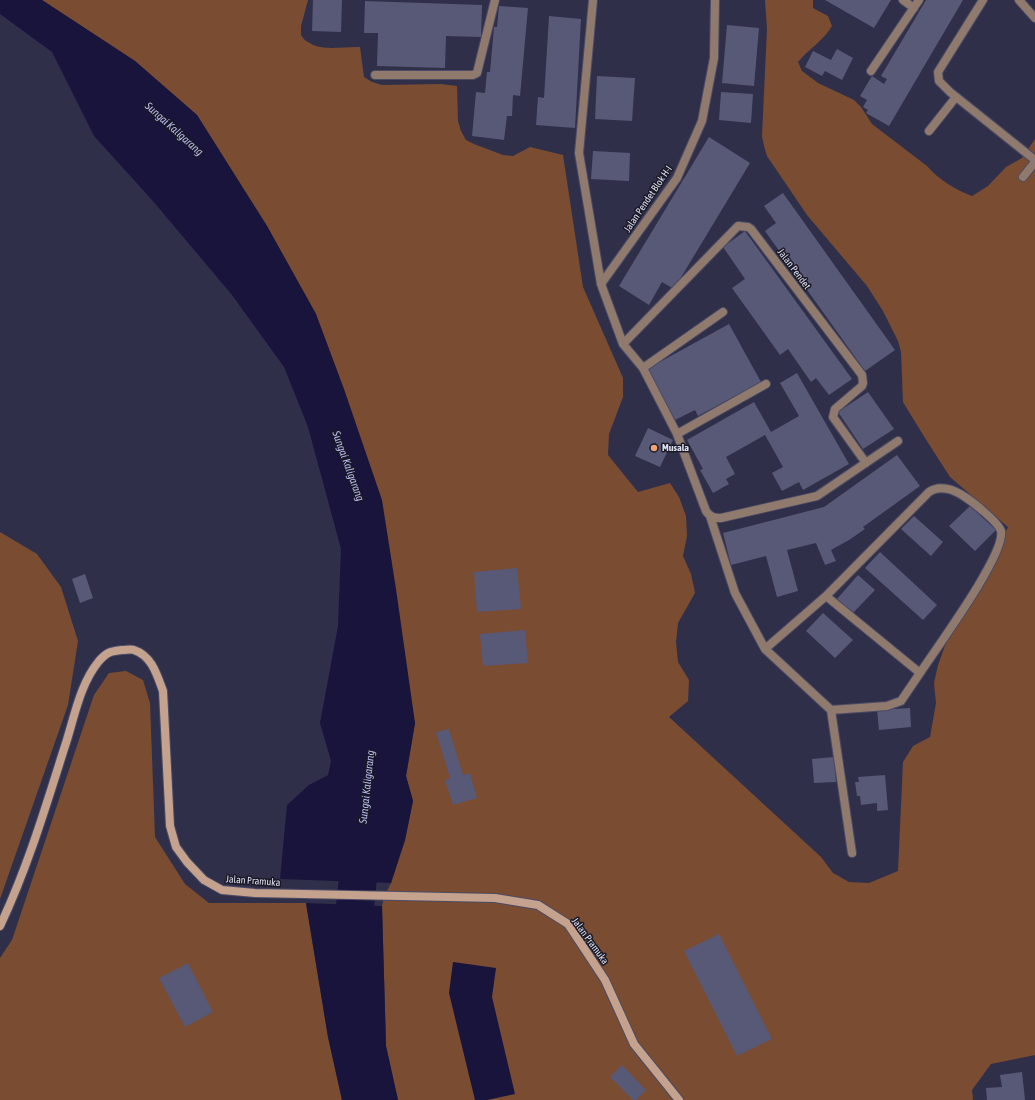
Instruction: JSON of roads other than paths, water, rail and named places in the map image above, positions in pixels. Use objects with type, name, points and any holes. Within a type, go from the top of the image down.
[{"type":"main road","name":"Jalan Pramuka","points":[[0,926],[12,900],[34,842],[75,711],[86,682],[98,662],[110,651],[133,649],[147,658],[157,673],[163,691],[170,826],[176,847],[187,862],[204,880],[222,890],[256,893],[495,898],[538,905],[568,924],[605,980],[634,1044],[679,1100]]},
{"type":"street","points":[[375,75],[477,74],[495,0]]},
{"type":"street","points":[[593,0],[578,153],[601,284],[623,344],[643,368],[677,434],[706,511],[710,516],[735,594],[765,649],[831,710],[852,853]]},
{"type":"street","name":"Jalan Pendet Blok H-I","points":[[601,284],[677,178],[702,121],[714,58],[715,0]]},
{"type":"street","points":[[904,0],[914,8]]},
{"type":"street","points":[[871,71],[919,0]]},
{"type":"street","points":[[984,0],[938,72],[939,81],[956,97],[1035,161],[1023,177]]},
{"type":"street","points":[[1019,0],[1035,18]]},
{"type":"street","points":[[930,132],[956,97]]},
{"type":"street","name":"Jalan Pendet","points":[[623,344],[738,226],[748,227],[862,375],[862,386],[835,409],[832,416],[866,463]]},
{"type":"street","points":[[643,368],[723,312]]},
{"type":"street","points":[[677,434],[766,384]]},
{"type":"street","points":[[710,516],[721,518],[817,496],[898,440]]},
{"type":"street","points":[[765,649],[826,596],[932,490],[942,488],[955,492],[975,503],[1000,529],[999,544],[978,587],[901,701],[887,706],[831,710]]},
{"type":"street","points":[[826,596],[920,673]]},
{"type":"water","points":[[0,0],[42,0],[135,61],[197,115],[267,226],[316,314],[344,389],[382,500],[415,723],[406,776],[413,801],[405,840],[391,883],[280,879],[287,805],[309,785],[328,775],[331,761],[320,723],[338,626],[341,549],[308,427],[284,367],[232,295],[152,200],[94,136],[52,52],[0,14]]},
{"type":"water","points":[[306,903],[382,906],[386,1046],[398,1100],[342,1100],[328,1037]]},
{"type":"water","points":[[453,962],[496,968],[492,997],[515,1094],[487,1100],[475,1100],[449,993]]},
{"type":"waterway","name":"Sungai Kaligarang","points":[[357,956],[353,925],[363,830]]},
{"type":"place","name":"Musala","points":[[654,448]]}]
